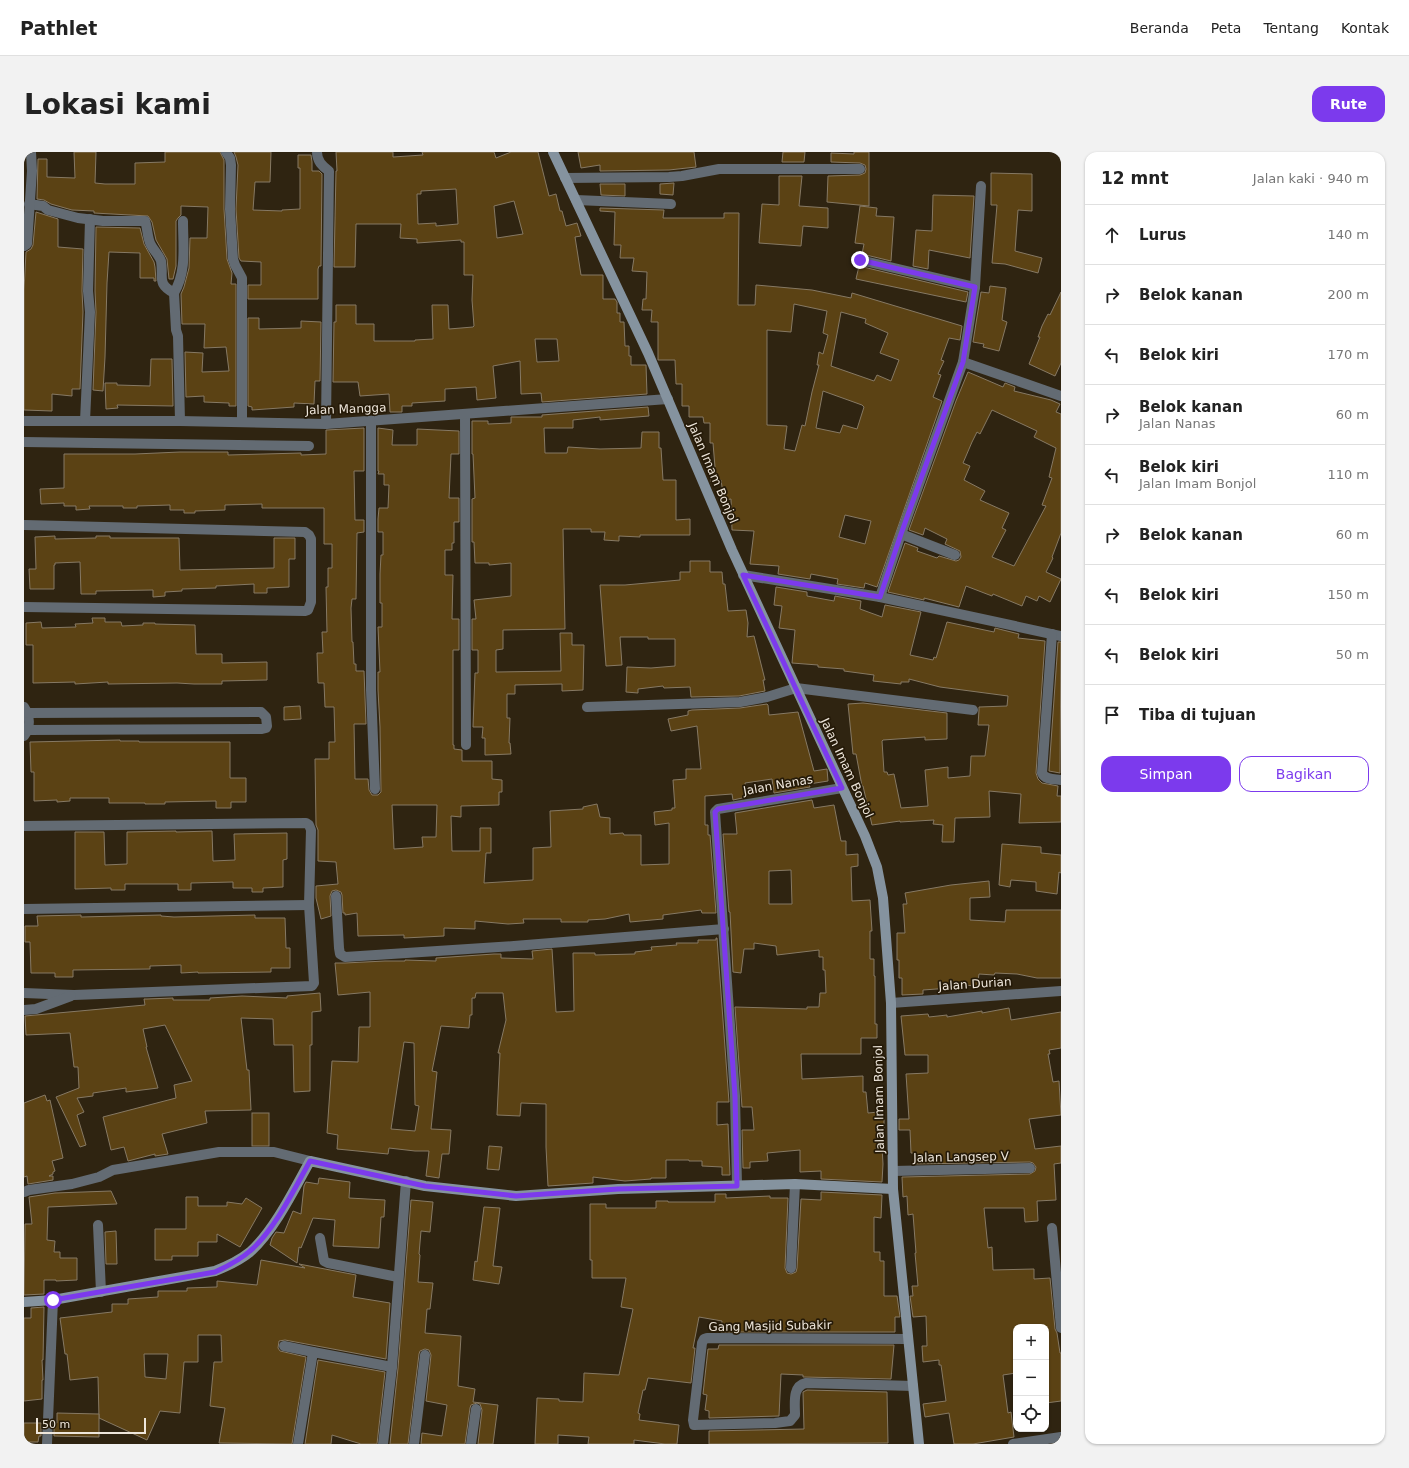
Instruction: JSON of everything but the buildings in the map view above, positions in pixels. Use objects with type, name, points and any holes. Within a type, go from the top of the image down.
[{"type":"street","points":[[24,246],[27,244],[32,171],[31,152]]},
{"type":"street","points":[[226,152],[230,158],[231,165],[230,209],[233,259],[242,278],[242,422]]},
{"type":"street","points":[[317,152],[319,162],[329,171],[326,424]]},
{"type":"street","name":"Jalan Imam Bonjol","points":[[553,152],[668,399],[743,575],[877,867],[883,898],[891,1003],[893,1189],[919,1444]]},
{"type":"street","points":[[565,178],[675,177],[719,169],[860,169]]},
{"type":"street","points":[[880,597],[963,362],[975,287],[981,186]]},
{"type":"street","points":[[576,200],[671,204]]},
{"type":"street","points":[[29,204],[43,206],[48,210],[78,218],[145,221],[150,244],[161,261],[162,282],[166,288],[174,293]]},
{"type":"street","points":[[85,421],[90,312],[88,291],[90,219]]},
{"type":"street","points":[[180,421],[178,336],[176,330],[174,293],[183,271],[183,221]]},
{"type":"street","points":[[860,260],[975,287]]},
{"type":"street","points":[[963,362],[1059,396],[1061,385]]},
{"type":"street","name":"Jalan Mangga","points":[[24,421],[180,421],[326,424],[668,399]]},
{"type":"street","points":[[465,414],[466,745]]},
{"type":"street","points":[[371,421],[371,690],[375,790]]},
{"type":"street","points":[[24,442],[309,446]]},
{"type":"street","points":[[24,525],[305,532],[311,539],[311,602],[308,610],[305,611],[24,607]]},
{"type":"street","points":[[901,534],[955,554]]},
{"type":"street","points":[[743,575],[880,597],[1057,635],[1042,773],[1047,778],[1061,780]]},
{"type":"street","points":[[587,707],[740,702],[767,697],[796,688],[973,710]]},
{"type":"street","points":[[26,710],[261,712],[266,717],[268,726],[262,729],[26,733],[29,721],[26,710]]},
{"type":"street","name":"Jalan Nanas","points":[[724,928],[715,816],[718,809],[842,788]]},
{"type":"street","points":[[24,826],[306,823],[310,826],[309,905],[313,985],[74,995],[24,993]]},
{"type":"street","points":[[336,896],[339,948],[340,954],[345,957],[514,946],[724,928],[735,1096],[737,1186]]},
{"type":"street","points":[[24,909],[309,905]]},
{"type":"street","name":"Jalan Durian","points":[[891,1003],[1061,991]]},
{"type":"street","points":[[35,993],[36,1009]]},
{"type":"street","points":[[24,1010],[36,1009],[74,995]]},
{"type":"street","points":[[24,1192],[72,1184],[119,1168],[219,1152],[274,1152],[425,1186],[516,1196],[618,1189],[795,1184],[893,1189]]},
{"type":"street","points":[[24,1302],[53,1300],[215,1272],[234,1263],[251,1251],[265,1234],[278,1216],[310,1161]]},
{"type":"street","name":"Jalan Langsep V","points":[[893,1171],[1030,1168]]},
{"type":"street","points":[[383,1444],[392,1367],[406,1181]]},
{"type":"street","points":[[791,1268],[795,1184]]},
{"type":"street","points":[[98,1225],[101,1292]]},
{"type":"street","points":[[1052,1228],[1061,1328]]},
{"type":"street","points":[[320,1238],[324,1261],[328,1263],[398,1277]]},
{"type":"street","points":[[47,1444],[53,1300]]},
{"type":"street","name":"Gang Masjid Subakir","points":[[908,1339],[707,1338],[702,1343],[693,1420],[695,1426],[775,1423],[790,1421],[795,1415],[796,1391],[799,1386],[806,1383],[913,1386]]},
{"type":"street","points":[[284,1346],[392,1367]]},
{"type":"street","points":[[298,1444],[313,1352]]},
{"type":"street","points":[[414,1444],[425,1355]]},
{"type":"street","points":[[471,1444],[476,1409]]},
{"type":"street","points":[[1013,1444],[1061,1437]]},
{"type":"route","points":[[53,1300],[215,1272],[234,1263],[251,1251],[278,1216],[310,1161],[425,1186],[516,1196],[618,1189],[737,1186],[735,1096],[715,812],[718,809],[842,788],[743,575],[880,597],[963,362],[975,287],[860,260]]}]
